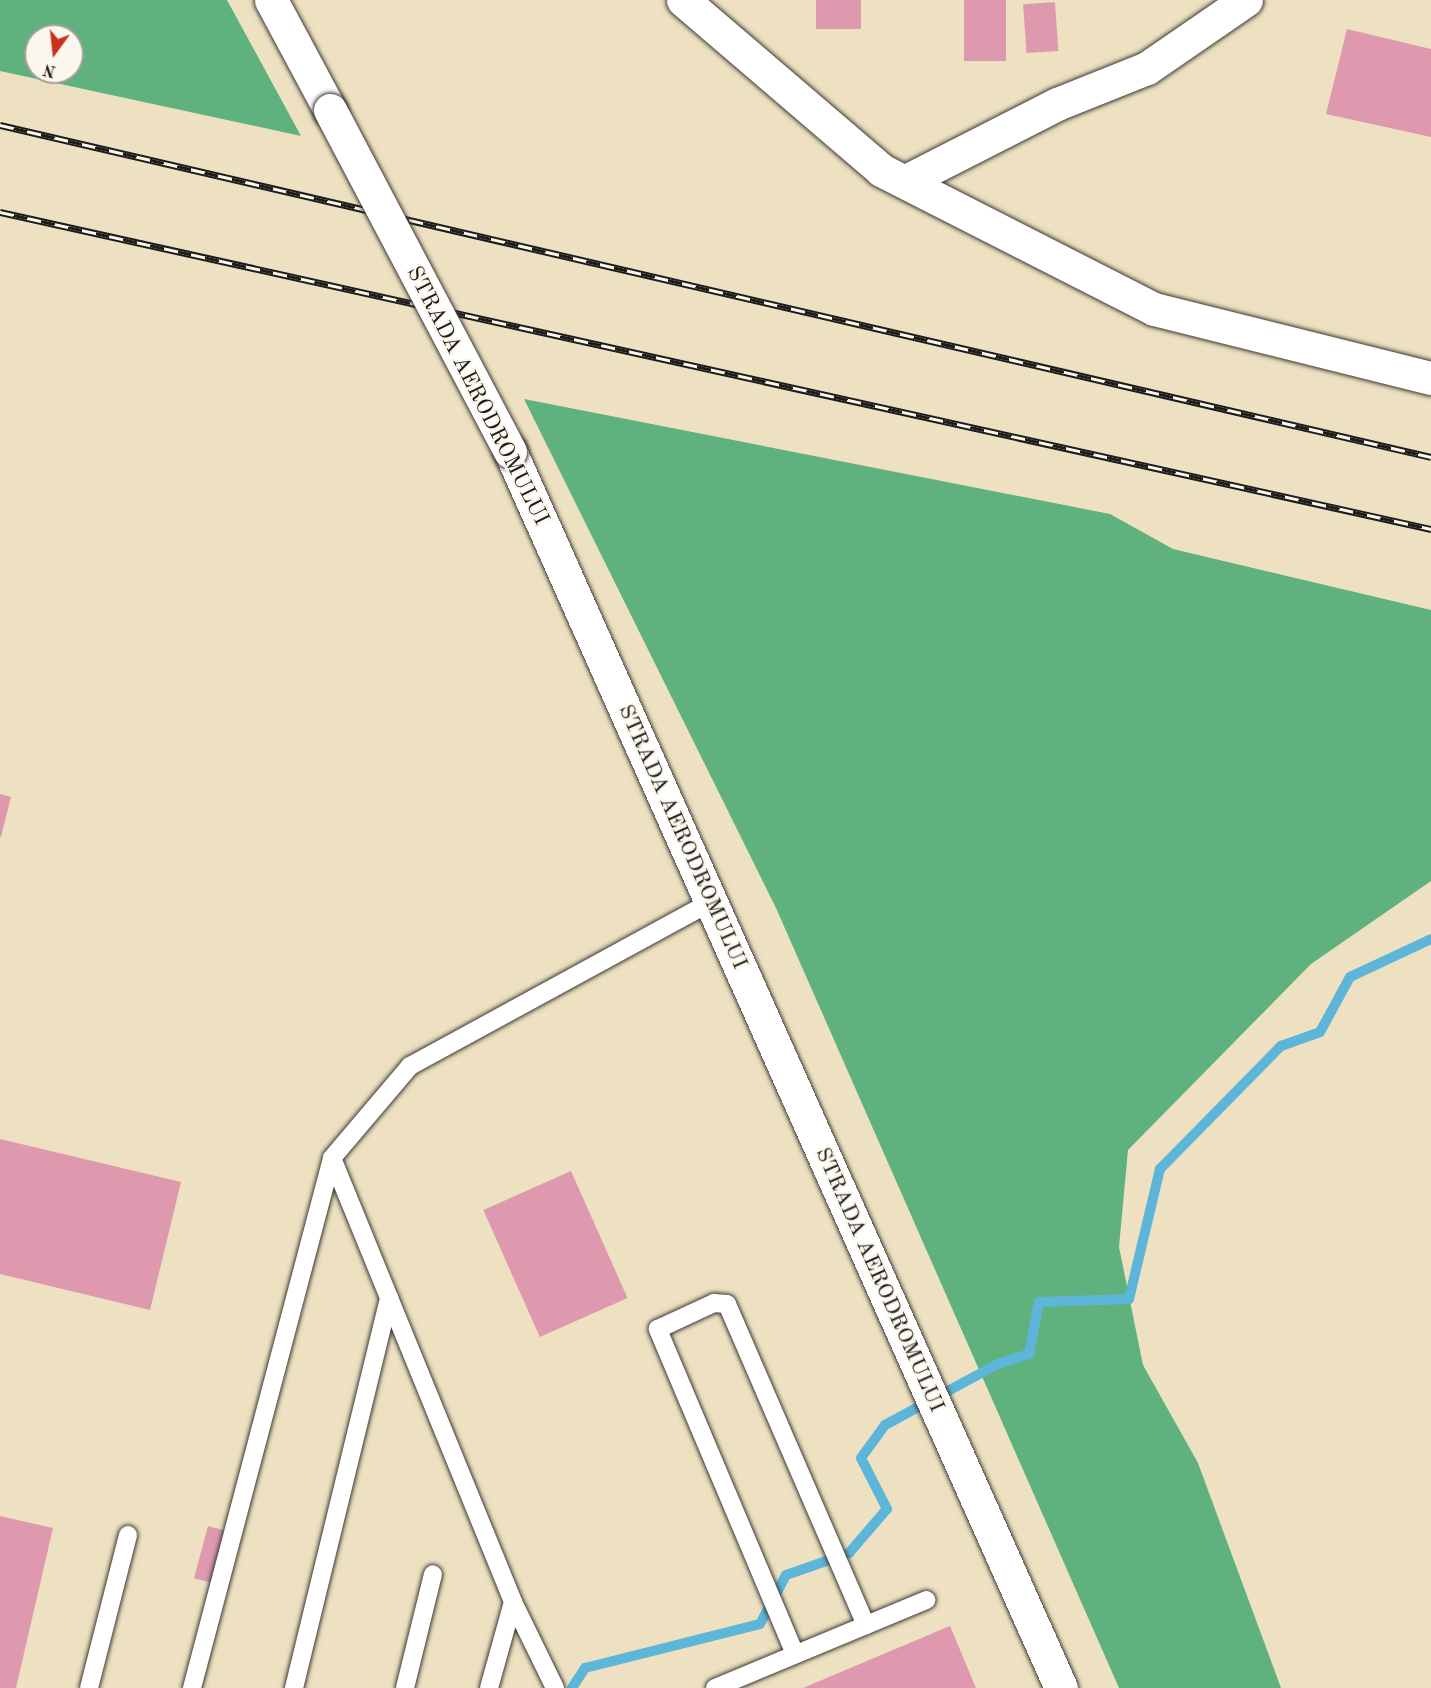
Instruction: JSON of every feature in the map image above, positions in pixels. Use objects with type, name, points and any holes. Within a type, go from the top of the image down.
[{"type":"main road","name":"STRADA AERODROMULUI","points":[[271,0],[510,451],[1061,1688]]},
{"type":"main road","points":[[683,0],[881,170],[1155,309],[1431,378]]},
{"type":"main road","points":[[906,181],[1057,104],[1148,68],[1246,0]]},
{"type":"lane","points":[[192,1688],[332,1158],[410,1066],[711,902]]},
{"type":"lane","points":[[332,1158],[513,1602],[555,1688]]},
{"type":"lane","points":[[294,1688],[389,1297]]},
{"type":"lane","points":[[795,1654],[658,1329],[714,1303],[727,1304],[866,1625]]},
{"type":"lane","points":[[89,1688],[128,1535]]},
{"type":"lane","points":[[405,1688],[433,1574]]},
{"type":"lane","points":[[715,1688],[926,1600]]},
{"type":"lane","points":[[489,1688],[513,1602]]},
{"type":"green space","points":[[0,0],[227,0],[301,136],[60,84],[84,84],[84,24],[24,24],[24,76],[0,71]]},
{"type":"green space","points":[[524,399],[1110,514],[1173,549],[1431,610],[1431,881],[1311,964],[1128,1150],[1119,1247],[1143,1365],[1198,1463],[1281,1688],[1119,1688],[776,908]]},
{"type":"building","points":[[816,0],[861,0],[861,29],[816,29]]},
{"type":"building","points":[[964,0],[1006,0],[1006,61],[964,61]]},
{"type":"building","points":[[1055,2],[1058,51],[1026,53],[1023,4]]},
{"type":"building","points":[[1347,29],[1431,49],[1431,137],[1326,114]]},
{"type":"building","points":[[0,794],[11,797],[1,837],[0,837]]},
{"type":"building","points":[[0,1139],[181,1182],[150,1310],[0,1274]]},
{"type":"building","points":[[571,1171],[628,1298],[540,1337],[483,1210]]},
{"type":"building","points":[[0,1516],[53,1528],[16,1688],[0,1688]]},
{"type":"building","points":[[208,1526],[227,1531],[213,1583],[194,1578]]},
{"type":"building","points":[[950,1626],[976,1688],[803,1688],[945,1628]]},
{"type":"waterway","points":[[572,1688],[585,1668],[760,1624],[786,1575],[849,1553],[887,1509],[861,1458],[885,1425],[998,1364],[1029,1354],[1039,1302],[1129,1299],[1160,1169],[1281,1046],[1320,1032],[1350,977],[1431,939]]},
{"type":"railway","points":[[0,125],[1431,457]]},
{"type":"railway","points":[[0,212],[1431,529]]}]
